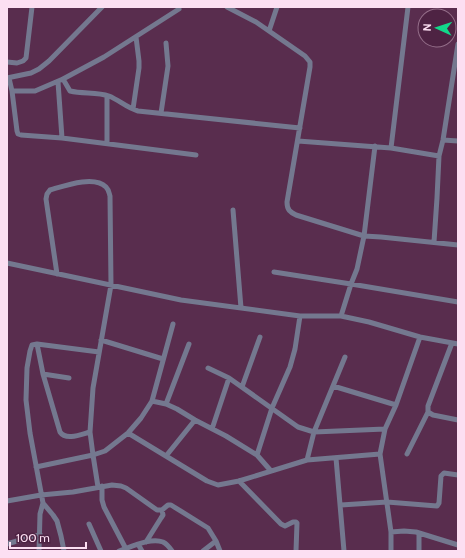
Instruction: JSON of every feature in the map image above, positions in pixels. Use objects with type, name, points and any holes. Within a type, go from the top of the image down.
[{"type":"street","points":[[7,62],[24,62],[26,58],[32,7]]},
{"type":"street","points":[[102,7],[49,61],[39,69],[31,73],[8,78],[12,91],[18,134],[107,143],[196,155]]},
{"type":"street","points":[[227,7],[256,22],[305,56],[310,62],[287,202],[289,212],[296,216],[364,236],[458,245]]},
{"type":"street","points":[[269,31],[277,7]]},
{"type":"street","points":[[391,148],[408,7]]},
{"type":"street","points":[[12,91],[35,91],[58,82],[104,57],[179,9]]},
{"type":"street","points":[[133,109],[139,68],[136,37]]},
{"type":"street","points":[[161,113],[168,66],[166,43]]},
{"type":"street","points":[[434,242],[439,156],[443,140],[458,46]]},
{"type":"street","points":[[63,79],[70,91],[107,96],[133,109],[300,128]]},
{"type":"street","points":[[58,82],[62,138]]},
{"type":"street","points":[[107,96],[107,143]]},
{"type":"street","points":[[443,140],[458,141]]},
{"type":"street","points":[[298,141],[375,146],[439,156]]},
{"type":"street","points":[[341,316],[357,269],[364,236],[375,146]]},
{"type":"street","points":[[57,274],[46,199],[47,194],[50,190],[72,184],[90,182],[98,183],[108,189],[110,196],[111,285],[93,388],[90,432],[93,455],[104,507],[126,549]]},
{"type":"street","points":[[232,210],[241,308]]},
{"type":"street","points":[[7,263],[181,300],[300,316],[341,316],[369,322],[420,337],[455,344],[428,406],[428,412],[407,454]]},
{"type":"street","points":[[274,272],[458,302]]},
{"type":"street","points":[[256,455],[272,408],[290,367],[295,349],[300,316]]},
{"type":"street","points":[[36,467],[105,451],[128,433],[152,402],[173,324]]},
{"type":"street","points":[[242,387],[260,337]]},
{"type":"street","points":[[391,551],[391,532],[380,454],[385,429],[396,405],[420,337]]},
{"type":"street","points":[[101,340],[163,359]]},
{"type":"street","points":[[64,551],[57,522],[43,503],[41,495],[26,400],[27,368],[32,345],[37,344],[99,352]]},
{"type":"street","points":[[37,344],[61,435],[71,436],[90,432]]},
{"type":"street","points":[[166,404],[189,344]]},
{"type":"street","points":[[307,460],[314,432],[346,357]]},
{"type":"street","points":[[208,368],[229,378],[298,427],[314,432],[385,429]]},
{"type":"street","points":[[44,374],[69,378]]},
{"type":"street","points":[[212,429],[229,378]]},
{"type":"street","points":[[333,386],[396,405]]},
{"type":"street","points":[[152,402],[166,404],[177,409],[226,436],[256,455],[271,471]]},
{"type":"street","points":[[428,412],[433,415],[458,420]]},
{"type":"street","points":[[166,456],[195,420]]},
{"type":"street","points":[[128,433],[207,481],[218,485],[239,481],[307,460],[380,454]]},
{"type":"street","points":[[336,458],[344,551]]},
{"type":"street","points":[[341,505],[387,502],[437,506],[439,503],[441,476],[444,473],[458,475]]},
{"type":"street","points":[[239,481],[281,524],[285,526],[293,522],[297,523],[296,551]]},
{"type":"street","points":[[7,501],[41,495],[73,492],[112,484],[121,486],[157,510],[162,510],[168,505],[174,506],[208,528],[220,551]]},
{"type":"street","points":[[39,551],[40,514],[43,503]]},
{"type":"street","points":[[146,542],[163,515],[162,510]]},
{"type":"street","points":[[89,524],[100,551]]},
{"type":"street","points":[[391,532],[416,532],[458,545]]},
{"type":"street","points":[[419,533],[419,551]]},
{"type":"street","points":[[7,544],[40,534]]},
{"type":"street","points":[[119,551],[152,541],[162,541],[172,551]]},
{"type":"street","points":[[203,551],[216,542]]},
{"type":"street","points":[[138,544],[142,551]]}]
